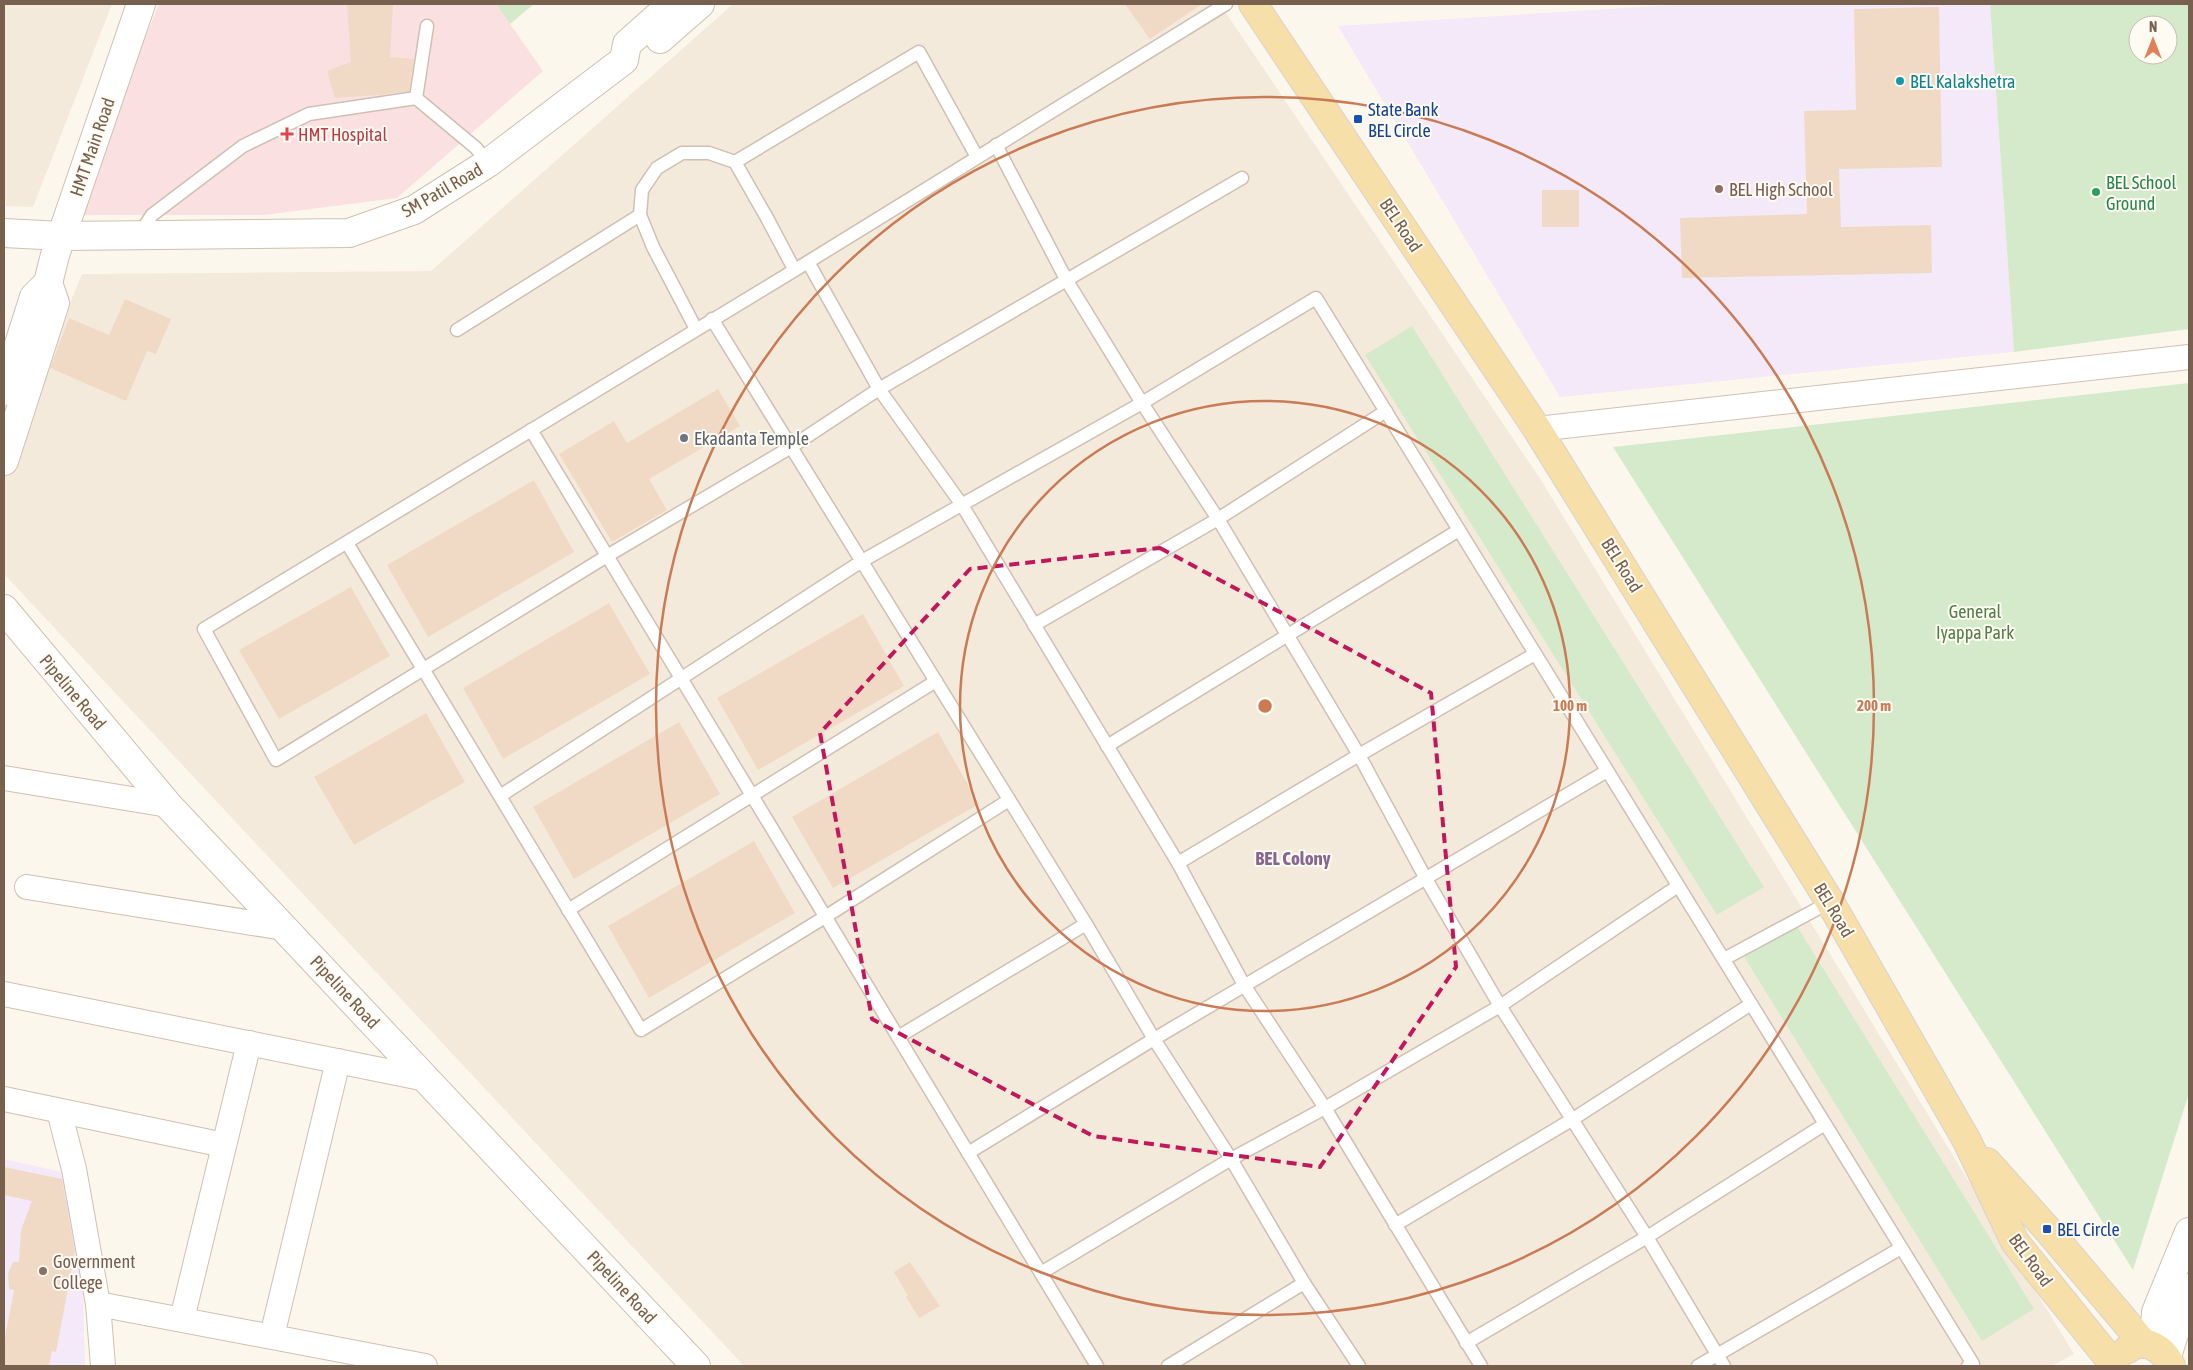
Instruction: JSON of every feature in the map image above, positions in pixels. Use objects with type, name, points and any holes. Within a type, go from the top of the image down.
[{"type":"main road","name":"BEL Road","points":[[1253,4],[1537,429],[1830,902],[1967,1141],[2015,1242],[2115,1366]]},
{"type":"main road","name":"BEL Road","points":[[1967,1141],[2159,1353]]},
{"type":"main road","points":[[2115,1366],[2121,1355],[2131,1346],[2159,1353]]},
{"type":"street","name":"HMT Main Road","points":[[48,283],[62,236],[142,4]]},
{"type":"street","name":"SM Patil Road","points":[[62,236],[349,233],[414,210],[488,163],[624,60],[627,44],[672,4]]},
{"type":"street","points":[[624,60],[638,58],[700,4]]},
{"type":"street","points":[[4,233],[62,236]]},
{"type":"street","points":[[4,391],[34,298],[48,283],[55,303],[4,461]]},
{"type":"street","points":[[1537,429],[2189,358]]},
{"type":"street","name":"Pipeline Road","points":[[4,609],[168,805],[696,1366]]},
{"type":"street","points":[[4,778],[168,805]]},
{"type":"street","points":[[27,887],[284,928]]},
{"type":"street","points":[[4,994],[426,1079]]},
{"type":"street","points":[[182,1319],[249,1043]]},
{"type":"street","points":[[272,1336],[338,1061]]},
{"type":"street","points":[[4,1099],[224,1145]]},
{"type":"street","points":[[59,1111],[74,1169],[98,1304],[103,1366]]},
{"type":"street","points":[[2159,1353],[2156,1312],[2189,1232]]},
{"type":"street","points":[[2159,1353],[2189,1288]]},
{"type":"street","points":[[98,1304],[425,1366]]},
{"type":"lane","points":[[1226,4],[808,262],[204,629],[276,760],[607,556],[791,447],[879,389],[1242,178]]},
{"type":"lane","points":[[416,98],[427,26]]},
{"type":"lane","points":[[735,162],[919,52],[977,157]]},
{"type":"lane","points":[[138,236],[152,214],[242,146],[309,114],[416,98],[476,148],[488,163]]},
{"type":"lane","points":[[996,145],[1066,281],[1142,403],[1218,519],[1359,755],[1426,879],[1500,1006],[1647,1237],[1724,1366]]},
{"type":"lane","points":[[696,329],[653,247],[640,215],[642,190],[657,168],[682,153],[709,153],[735,162],[794,270]]},
{"type":"lane","points":[[457,330],[640,215]]},
{"type":"lane","points":[[808,262],[879,389],[962,505],[1178,863],[1244,985],[1325,1108],[1481,1366]]},
{"type":"lane","points":[[500,796],[862,561],[1142,403],[1316,298],[1972,1364],[1968,1366]]},
{"type":"lane","points":[[712,319],[1086,924],[1154,1038],[1231,1159],[1304,1283],[1358,1366]]},
{"type":"lane","points":[[1034,625],[1218,519],[1386,411]]},
{"type":"lane","points":[[531,430],[1097,1366]]},
{"type":"lane","points":[[1107,746],[1458,530]]},
{"type":"lane","points":[[347,543],[641,1030],[825,917],[1009,800]]},
{"type":"lane","points":[[1178,863],[1359,755],[1535,654]]},
{"type":"lane","points":[[568,910],[936,681]]},
{"type":"lane","points":[[968,1154],[1154,1038],[1607,771]]},
{"type":"lane","points":[[1041,1273],[1231,1159],[1325,1108],[1500,1006],[1678,886]]},
{"type":"lane","points":[[1724,959],[1830,902]]},
{"type":"lane","points":[[898,1037],[1086,924]]},
{"type":"lane","points":[[1395,1225],[1573,1119],[1751,1004]]},
{"type":"lane","points":[[1466,1343],[1647,1237],[1825,1124]]},
{"type":"lane","points":[[1698,1366],[1901,1248]]},
{"type":"lane","points":[[1168,1366],[1304,1283]]},
{"type":"highlighted area","points":[[1160,548],[1431,693],[1456,967],[1320,1167],[1093,1136],[872,1019],[820,733],[970,569]]},
{"type":"shaded area","points":[[4,4],[112,4],[33,207],[4,206]]},
{"type":"shaded area","name":"HMT Hospital","points":[[159,4],[496,4],[543,71],[397,198],[264,215],[71,215]]},
{"type":"shaded area","points":[[733,4],[1220,4],[1541,480],[2074,1354],[2052,1366],[744,1366],[4,574],[4,462],[82,274],[431,271]]},
{"type":"shaded area","name":"BEL High School","points":[[1688,4],[1990,4],[2014,352],[1560,397],[1338,26]]},
{"type":"shaded area","name":"Government College","points":[[4,1159],[80,1176],[85,1366],[4,1366]]},
{"type":"green space","points":[[496,4],[534,4],[510,24]]},
{"type":"green space","name":"BEL School Ground","points":[[1990,4],[2189,4],[2189,329],[2014,352]]},
{"type":"green space","points":[[1412,326],[1764,887],[1717,915],[1365,355]]},
{"type":"green space","name":"General Iyappa Park","points":[[2189,383],[2189,1093],[2133,1270],[1613,447]]},
{"type":"green space","points":[[1795,923],[2034,1309],[1982,1341],[1743,955]]},
{"type":"building","points":[[347,4],[393,4],[390,57],[414,59],[409,91],[335,98],[327,71],[351,62]]},
{"type":"building","points":[[1125,4],[1202,4],[1150,39]]},
{"type":"building","points":[[1939,7],[1942,167],[1839,169],[1841,227],[1931,225],[1932,273],[1682,278],[1680,218],[1807,214],[1804,111],[1856,110],[1854,9]]},
{"type":"building","points":[[1542,190],[1579,190],[1579,227],[1542,227]]},
{"type":"building","points":[[125,299],[171,319],[156,354],[147,351],[126,401],[50,368],[69,318],[109,335]]},
{"type":"building","points":[[718,389],[740,426],[649,479],[667,510],[612,542],[559,454],[614,421],[627,443]]},
{"type":"building","points":[[534,480],[574,552],[428,637],[387,565]]},
{"type":"building","points":[[351,587],[390,656],[279,719],[239,650]]},
{"type":"building","points":[[609,603],[650,674],[503,759],[463,688]]},
{"type":"building","points":[[863,614],[904,686],[758,770],[717,698]]},
{"type":"building","points":[[426,713],[465,782],[354,845],[314,777]]},
{"type":"building","points":[[679,722],[720,794],[574,879],[533,807]]},
{"type":"building","points":[[938,732],[979,804],[833,888],[792,817]]},
{"type":"building","points":[[754,841],[795,913],[649,998],[608,926]]},
{"type":"building","name":"Government College","points":[[4,1167],[62,1179],[75,1251],[56,1352],[52,1351],[49,1366],[4,1366],[4,1343],[14,1290],[9,1289],[8,1273],[13,1262],[19,1262],[21,1230],[32,1201],[4,1195]]},
{"type":"building","points":[[910,1262],[940,1306],[919,1318],[894,1272]]},
{"type":"place","name":"BEL Kalakshetra","points":[[1900,81]]},
{"type":"place","name":"State Bank BEL Circle","points":[[1358,119]]},
{"type":"place","name":"HMT Hospital","points":[[287,134]]},
{"type":"place","name":"BEL High School","points":[[1719,189]]},
{"type":"place","name":"BEL School Ground","points":[[2096,192]]},
{"type":"place","name":"Ekadanta Temple","points":[[684,438]]},
{"type":"place","name":"BEL Circle","points":[[2047,1229]]},
{"type":"place","name":"Government College","points":[[43,1271]]},
{"type":"district","name":"BEL Colony","points":[[1293,858]]}]
